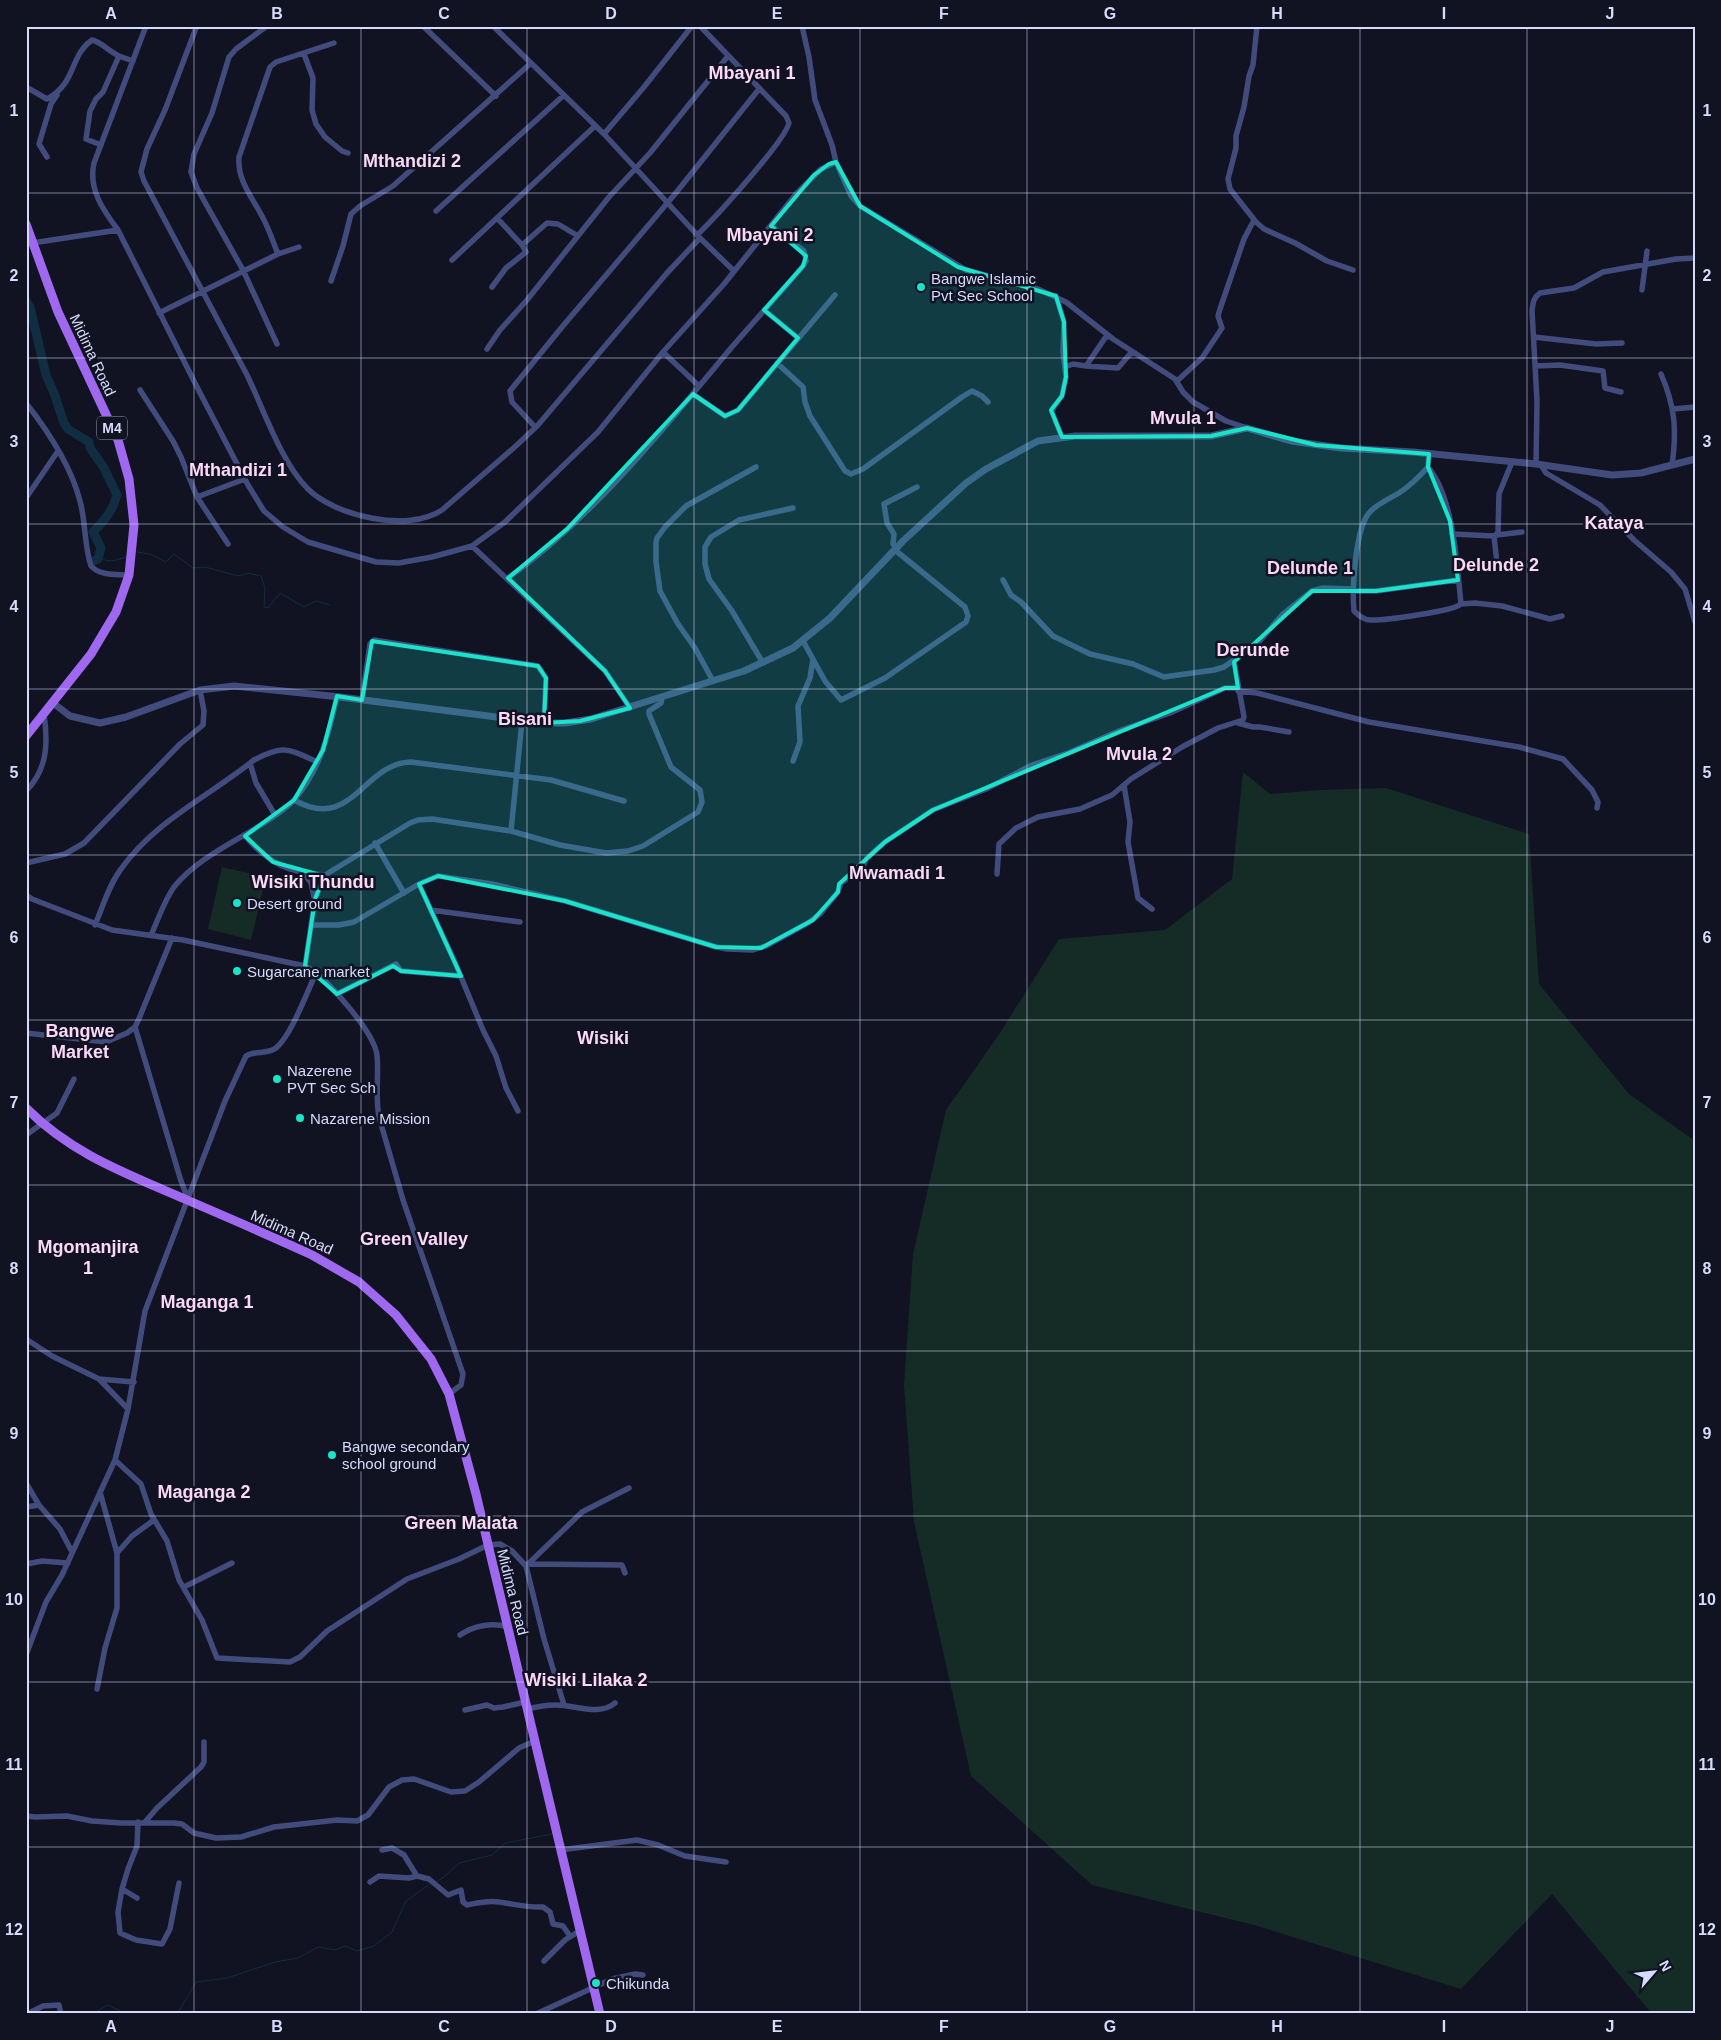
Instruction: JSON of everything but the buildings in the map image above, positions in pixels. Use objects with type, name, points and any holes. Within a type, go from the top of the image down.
[{"type":"main road","name":"Midima Road","points":[[26,224],[58,312],[118,440],[125,459],[134,525],[128,575],[116,612],[85,662],[26,736]]},
{"type":"main road","name":"Midima Road","points":[[26,1108],[42,1125],[71,1146],[105,1165],[312,1255],[359,1282],[384,1303],[413,1334],[430,1359],[449,1394],[472,1477],[600,2014]]},
{"type":"street","points":[[146,26],[92,175],[93,186],[103,210],[118,230],[245,479],[264,511],[294,535],[308,542],[376,562],[399,563],[432,557],[472,546],[505,522],[598,432],[663,352],[814,176],[825,166],[836,162]]},
{"type":"street","points":[[267,26],[236,49],[229,57],[215,104],[194,154],[191,172],[194,183],[243,270],[277,344]]},
{"type":"street","points":[[424,26],[496,96]]},
{"type":"street","points":[[493,26],[604,134],[734,271]]},
{"type":"street","points":[[604,134],[636,98],[692,26]]},
{"type":"street","points":[[196,28],[165,110],[147,149],[141,172],[144,181],[247,376],[289,463],[308,489],[322,500],[361,516],[378,519],[415,520],[431,516],[442,510],[536,427],[739,189],[788,127],[789,123],[786,116],[700,26]]},
{"type":"street","points":[[802,26],[809,57],[813,95],[832,145],[836,162],[851,196],[869,213],[966,270],[1038,289],[1056,296],[1074,307],[1109,336],[1177,380],[1183,392],[1193,402],[1226,421],[1285,440],[1316,445],[1512,462],[1612,475],[1641,472],[1695,459]]},
{"type":"street","points":[[1257,26],[1253,65],[1249,76],[1244,107],[1236,136],[1236,148],[1228,179],[1230,189],[1254,220],[1264,229],[1295,243],[1327,261],[1353,270]]},
{"type":"street","points":[[47,156],[39,144],[51,104],[66,83],[84,45],[92,40],[101,42],[109,52],[132,61]]},
{"type":"street","points":[[278,254],[264,219],[241,178],[238,167],[239,157],[270,67],[276,62],[334,44]]},
{"type":"street","points":[[304,54],[313,78],[312,110],[316,124],[325,137],[342,151],[348,153]]},
{"type":"street","points":[[102,145],[86,139],[90,112],[96,99],[103,92],[119,56]]},
{"type":"street","points":[[486,349],[609,197],[636,168],[728,56]]},
{"type":"street","points":[[331,280],[343,246],[351,214],[360,206],[393,186],[531,63]]},
{"type":"street","points":[[26,87],[47,99],[58,93]]},
{"type":"street","points":[[536,427],[512,402],[510,392],[562,327],[668,203],[759,89]]},
{"type":"street","points":[[436,211],[564,95]]},
{"type":"street","points":[[452,260],[595,126]]},
{"type":"street","points":[[492,287],[506,268],[526,252],[497,218]]},
{"type":"street","points":[[1177,380],[1202,358],[1222,328],[1218,316],[1220,308],[1244,239],[1254,220]]},
{"type":"street","points":[[522,245],[547,223],[558,224],[578,236]]},
{"type":"street","points":[[508,578],[537,557],[567,529],[660,434],[806,261],[804,251],[771,226]]},
{"type":"street","points":[[32,242],[118,230]]},
{"type":"street","points":[[159,313],[243,270],[278,254],[299,247]]},
{"type":"street","points":[[1642,290],[1647,251]]},
{"type":"street","points":[[1695,258],[1602,272],[1574,288],[1540,293],[1533,301],[1538,465],[1546,473],[1600,505],[1634,540],[1671,572],[1684,589],[1695,622]]},
{"type":"street","points":[[693,394],[725,416],[742,407],[835,295]]},
{"type":"street","points":[[1056,296],[1064,322],[1063,352],[1066,377],[1064,390],[1052,412],[1062,437]]},
{"type":"street","points":[[764,310],[798,338]]},
{"type":"street","points":[[1086,366],[1105,338],[1109,336]]},
{"type":"street","points":[[1534,337],[1596,344],[1622,343]]},
{"type":"street","points":[[663,352],[699,386]]},
{"type":"street","points":[[1065,367],[1073,364],[1118,368],[1130,354],[1135,353]]},
{"type":"street","points":[[777,364],[802,386],[805,402],[813,422],[845,471],[851,474],[863,469],[914,433],[944,408],[967,394],[972,392],[982,396],[988,402]]},
{"type":"street","points":[[1535,366],[1560,365],[1603,371],[1605,388],[1621,392]]},
{"type":"street","points":[[1661,374],[1673,409],[1675,450],[1672,465]]},
{"type":"street","points":[[140,390],[163,424],[178,451],[197,498],[228,544]]},
{"type":"street","points":[[26,403],[58,451],[75,486],[80,502],[91,566],[100,573],[128,575]]},
{"type":"street","points":[[1673,409],[1695,407]]},
{"type":"street","points":[[53,703],[70,716],[100,723],[126,718],[200,690],[234,686],[337,696],[522,721],[565,723],[580,721],[630,708],[763,663],[803,640],[830,618],[896,549],[966,483],[986,469],[1038,441],[1062,437],[1211,436],[1247,428]]},
{"type":"street","points":[[26,498],[58,451]]},
{"type":"street","points":[[1429,454],[1428,467],[1447,506],[1461,604]]},
{"type":"street","points":[[1506,565],[1497,564],[1495,535],[1499,494],[1512,462]]},
{"type":"street","points":[[713,681],[660,591],[656,562],[657,538],[686,506],[756,467]]},
{"type":"street","points":[[1428,467],[1406,488],[1368,513],[1361,529],[1352,590],[1354,611],[1370,620],[1450,610],[1461,604],[1502,606],[1550,619],[1562,616]]},
{"type":"street","points":[[197,498],[245,479]]},
{"type":"street","points":[[803,640],[825,681],[840,700],[893,673],[966,622],[968,616],[965,607],[896,549],[893,542],[894,533],[887,523],[884,504],[917,487]]},
{"type":"street","points":[[763,663],[732,611],[709,579],[705,564],[705,547],[711,536],[739,520],[793,508]]},
{"type":"street","points":[[1452,534],[1495,535],[1522,532]]},
{"type":"street","points":[[472,546],[508,578],[604,671],[630,708]]},
{"type":"street","points":[[1003,580],[1011,595],[1021,602],[1052,636],[1090,654],[1133,664],[1166,677],[1214,670],[1227,666],[1259,642],[1282,615],[1312,591],[1323,588],[1376,591],[1458,580]]},
{"type":"street","points":[[362,700],[370,644],[374,640],[538,666],[546,678],[544,723]]},
{"type":"street","points":[[793,761],[800,742],[798,706],[810,678],[813,659]]},
{"type":"street","points":[[1234,661],[1244,717],[1238,723]]},
{"type":"street","points":[[311,925],[339,925],[354,922],[418,884],[438,876],[492,884],[565,901],[716,947],[752,950],[766,946],[813,920],[838,892],[841,883],[862,866],[885,842],[933,810],[986,789],[1032,765],[1170,713],[1225,688],[1257,693],[1369,722],[1519,747],[1563,759],[1592,790],[1598,802],[1597,808]]},
{"type":"street","points":[[26,863],[65,854],[84,843],[180,744],[203,725],[204,711],[200,690]]},
{"type":"street","points":[[151,935],[169,896],[181,880],[208,858],[245,836],[294,800],[318,762],[328,738],[337,696]]},
{"type":"street","points":[[305,966],[315,899],[325,875],[410,823],[424,819],[511,831],[582,850],[613,853],[643,846],[698,812],[702,802],[700,790],[671,767],[648,714],[649,711],[661,703],[662,697]]},
{"type":"street","points":[[26,791],[36,778],[46,756],[47,737],[44,714]]},
{"type":"street","points":[[511,831],[518,777],[522,721]]},
{"type":"street","points":[[997,874],[999,844],[1016,828],[1042,815],[1080,809],[1112,795],[1154,764],[1210,731],[1228,724],[1238,723],[1253,728],[1260,727],[1289,732]]},
{"type":"street","points":[[95,925],[117,875],[157,829],[268,752],[284,749],[318,762]]},
{"type":"street","points":[[294,800],[312,808],[320,810],[330,809],[350,798],[386,770],[404,762],[551,780],[624,801]]},
{"type":"street","points":[[250,763],[256,783],[275,815]]},
{"type":"street","points":[[1124,785],[1130,822],[1129,850],[1138,898],[1152,909]]},
{"type":"street","points":[[245,836],[259,852],[283,867],[325,875]]},
{"type":"street","points":[[375,843],[404,893]]},
{"type":"street","points":[[303,872],[311,883],[315,899]]},
{"type":"street","points":[[418,884],[461,976],[496,1056],[506,1088],[518,1111]]},
{"type":"street","points":[[26,895],[95,925],[123,933],[172,938],[305,966],[316,973],[337,994],[370,1038],[377,1055],[376,1104],[379,1117],[403,1200],[463,1374],[461,1384],[449,1394]]},
{"type":"street","points":[[431,910],[520,922]]},
{"type":"street","points":[[26,1033],[106,1042],[127,1033],[136,1027],[172,938]]},
{"type":"street","points":[[337,994],[396,964],[401,971],[461,976]]},
{"type":"street","points":[[26,1655],[46,1602],[68,1562],[114,1460],[134,1382],[145,1311],[225,1101],[244,1058],[249,1054],[268,1052],[277,1047],[296,1015],[316,973]]},
{"type":"street","points":[[136,1027],[188,1200]]},
{"type":"street","points":[[26,1136],[57,1113],[74,1079]]},
{"type":"street","points":[[26,1339],[52,1356],[100,1379],[134,1382]]},
{"type":"street","points":[[100,1379],[128,1409]]},
{"type":"street","points":[[114,1460],[141,1484],[154,1520],[164,1535],[176,1573],[202,1620],[217,1658],[290,1662],[300,1658],[323,1634],[397,1585],[488,1545],[503,1545],[527,1565],[542,1631],[564,1705]]},
{"type":"street","points":[[26,1483],[39,1505],[60,1529],[72,1552]]},
{"type":"street","points":[[527,1565],[582,1512],[629,1488]]},
{"type":"street","points":[[97,1689],[108,1638],[116,1617],[118,1553],[100,1492]]},
{"type":"street","points":[[26,1507],[39,1505]]},
{"type":"street","points":[[118,1553],[132,1536],[154,1520]]},
{"type":"street","points":[[26,1564],[68,1562]]},
{"type":"street","points":[[184,1587],[232,1563]]},
{"type":"street","points":[[527,1565],[622,1565],[625,1573]]},
{"type":"street","points":[[460,1635],[468,1630],[484,1626],[499,1624],[508,1627]]},
{"type":"street","points":[[465,1710],[487,1705],[494,1708],[503,1708],[526,1705],[564,1705],[592,1709],[607,1708],[615,1703]]},
{"type":"street","points":[[26,1816],[67,1816],[108,1822],[182,1824],[194,1833],[216,1838],[241,1837],[274,1827],[337,1820],[357,1821],[368,1815],[383,1794],[395,1783],[408,1778],[451,1792],[465,1791],[479,1782],[519,1748],[535,1741]]},
{"type":"street","points":[[145,1822],[204,1762],[204,1742]]},
{"type":"street","points":[[138,1822],[137,1846],[128,1869],[118,1912],[120,1933],[136,1940],[162,1944],[170,1929],[179,1883]]},
{"type":"street","points":[[560,1850],[636,1840],[658,1844],[685,1856],[726,1862]]},
{"type":"street","points":[[382,1850],[392,1848],[404,1855],[417,1876]]},
{"type":"street","points":[[370,1882],[379,1876],[408,1878],[417,1876],[429,1879],[448,1896],[461,1890],[463,1902],[467,1905],[476,1902],[499,1902],[531,1908],[543,1907],[550,1912],[553,1924],[563,1926],[570,1936]]},
{"type":"street","points":[[122,1890],[137,1898]]},
{"type":"street","points":[[544,1961],[570,1936],[581,1930]]},
{"type":"street","points":[[536,2014],[594,1989],[612,1979],[635,1974],[643,1975]]},
{"type":"street","points":[[27,2014],[43,2006],[59,2005],[61,2014]]},
{"type":"highlighted area","points":[[836,162],[860,206],[958,267],[1056,296],[1064,322],[1066,377],[1062,396],[1051,410],[1062,437],[1211,436],[1247,428],[1316,445],[1429,454],[1428,467],[1450,521],[1458,580],[1376,591],[1312,591],[1234,662],[1238,688],[1225,688],[933,810],[885,842],[839,884],[838,892],[813,920],[761,948],[716,947],[565,901],[438,876],[419,884],[461,976],[401,971],[393,966],[337,994],[305,966],[315,899],[324,876],[273,862],[245,836],[294,800],[323,750],[337,696],[362,700],[372,641],[538,666],[546,678],[544,723],[580,721],[630,708],[605,671],[508,578],[567,529],[693,394],[725,416],[738,410],[798,338],[764,310],[803,266],[806,256],[771,226],[814,175],[829,164]]},
{"type":"green space","points":[[1243,772],[1270,794],[1386,788],[1529,834],[1539,984],[1629,1094],[1695,1141],[1695,2014],[1652,2014],[1552,1894],[1461,1989],[1254,1925],[1092,1885],[971,1776],[914,1522],[904,1385],[913,1254],[946,1110],[1000,1033],[1059,939],[1165,930],[1232,879]]},
{"type":"green space","name":"Desert ground","points":[[222,867],[266,877],[251,940],[208,929]]},
{"type":"waterway","points":[[26,301],[30,307],[46,375],[64,423],[68,429],[89,442],[90,448],[104,468],[117,495],[108,515],[93,532],[101,548],[98,559],[92,562]]},
{"type":"waterway","points":[[137,552],[150,554],[166,562],[174,554],[193,568],[205,567],[238,576],[248,573],[261,576],[265,588],[264,607],[268,608],[280,593],[304,607],[316,601],[330,605]]},
{"type":"waterway","points":[[98,559],[112,561],[127,557]]},
{"type":"waterway","points":[[436,1882],[459,1863],[492,1855],[505,1843],[552,1834]]},
{"type":"waterway","points":[[162,2014],[179,2011],[196,1982],[227,1978],[275,1962],[298,1958],[318,1947],[335,1950],[345,1946],[357,1951],[374,1946],[392,1932],[406,1901],[430,1884]]},
{"type":"waterway","points":[[92,2014],[108,2005],[127,2014]]},
{"type":"waterway","points":[[64,2013],[71,2014]]},
{"type":"place","name":"Bangwe Islamic Pvt Sec School","points":[[921,287]]},
{"type":"place","name":"Desert ground","points":[[237,903]]},
{"type":"place","name":"Sugarcane market","points":[[237,971]]},
{"type":"place","name":"Nazerene PVT Sec Sch","points":[[277,1079]]},
{"type":"place","name":"Nazarene Mission","points":[[300,1118]]},
{"type":"place","name":"Bangwe secondary school ground","points":[[332,1455]]},
{"type":"place","name":"Chikunda","points":[[596,1983]]},
{"type":"district","name":"Mbayani 1","points":[[752,73]]},
{"type":"district","name":"Mthandizi 2","points":[[412,161]]},
{"type":"district","name":"Mbayani 2","points":[[770,235]]},
{"type":"district","name":"Mvula 1","points":[[1183,418]]},
{"type":"district","name":"Mthandizi 1","points":[[238,470]]},
{"type":"district","name":"Kataya","points":[[1614,523]]},
{"type":"district","name":"Delunde 2","points":[[1496,565]]},
{"type":"district","name":"Delunde 1","points":[[1310,568]]},
{"type":"district","name":"Derunde","points":[[1253,650]]},
{"type":"district","name":"Bisani","points":[[525,719]]},
{"type":"district","name":"Mvula 2","points":[[1139,754]]},
{"type":"district","name":"Mwamadi 1","points":[[897,873]]},
{"type":"district","name":"Wisiki Thundu","points":[[313,882]]},
{"type":"district","name":"Wisiki","points":[[603,1038]]},
{"type":"district","name":"Bangwe Market","points":[[80,1041]]},
{"type":"district","name":"Green Valley","points":[[414,1239]]},
{"type":"district","name":"Mgomanjira 1","points":[[88,1257]]},
{"type":"district","name":"Maganga 1","points":[[207,1302]]},
{"type":"district","name":"Maganga 2","points":[[204,1492]]},
{"type":"district","name":"Green Malata","points":[[461,1523]]},
{"type":"district","name":"Wisiki Lilaka 2","points":[[586,1680]]}]
